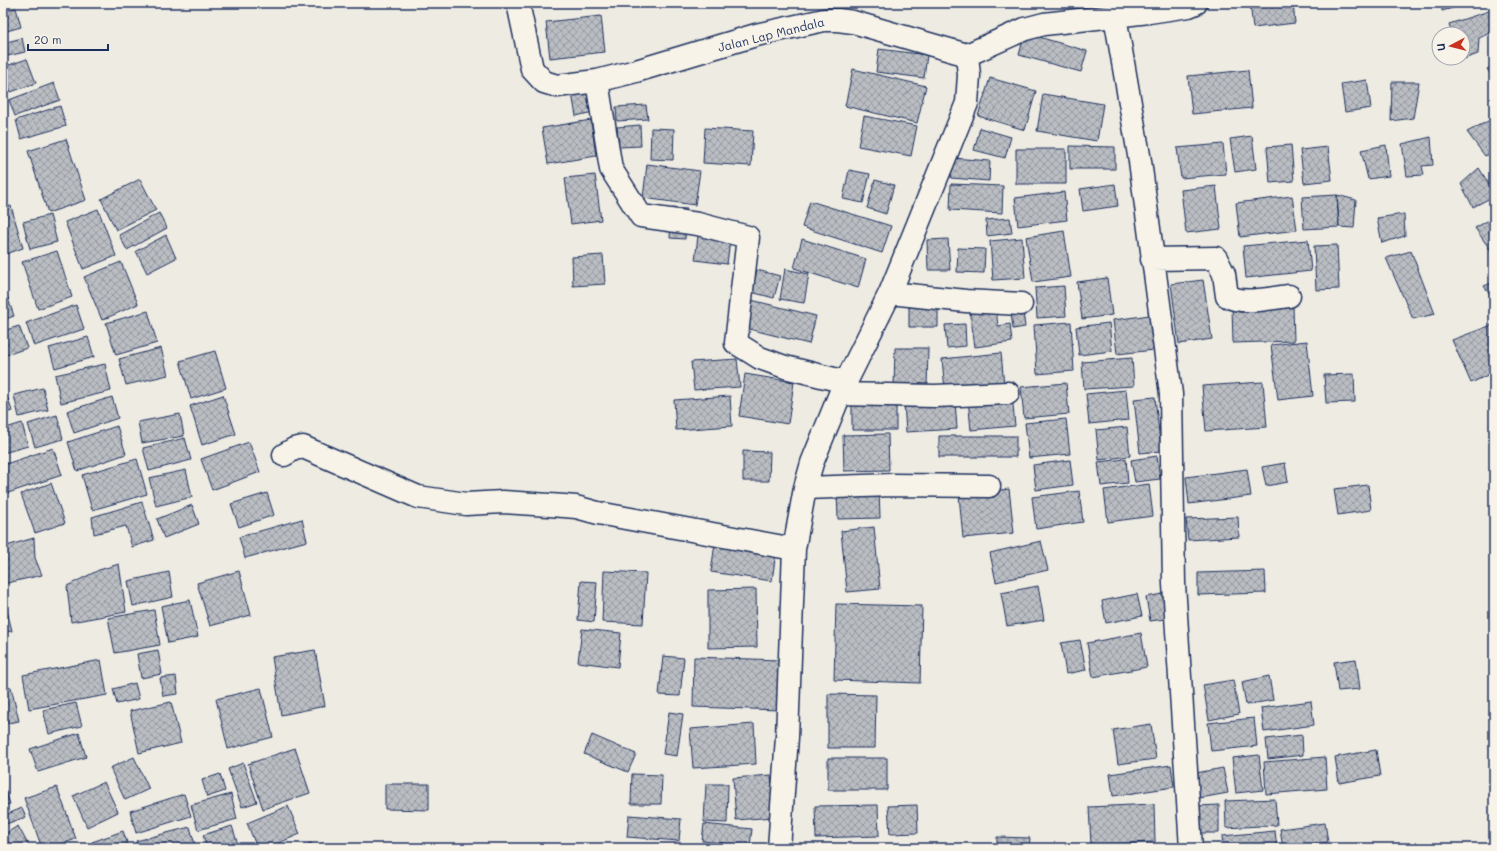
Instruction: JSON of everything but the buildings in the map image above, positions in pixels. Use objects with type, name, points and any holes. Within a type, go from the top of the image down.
[{"type":"street","name":"Jalan Lap Mandala","points":[[518,3],[532,69],[544,82],[557,86],[597,80],[636,71],[756,35],[824,20],[838,20],[851,12],[967,55]]},
{"type":"street","points":[[779,848],[787,737],[794,549],[805,488],[812,463],[843,388],[890,293],[967,104],[969,75],[967,55],[1025,28],[1044,24],[1189,6],[1196,3]]},
{"type":"street","points":[[1115,16],[1140,160],[1170,394],[1174,584],[1191,848]]},
{"type":"street","points":[[597,80],[611,169],[641,216],[698,224],[748,237],[736,343],[760,358],[843,388],[935,396],[1008,393]]},
{"type":"street","points":[[1152,259],[1216,258],[1224,274],[1227,296],[1234,300],[1289,296]]},
{"type":"street","points":[[890,293],[966,301],[1021,304]]},
{"type":"street","points":[[284,456],[294,449],[302,446],[418,497],[439,501],[466,504],[503,502],[576,507],[598,513],[794,549]]},
{"type":"street","points":[[805,488],[989,486]]}]
